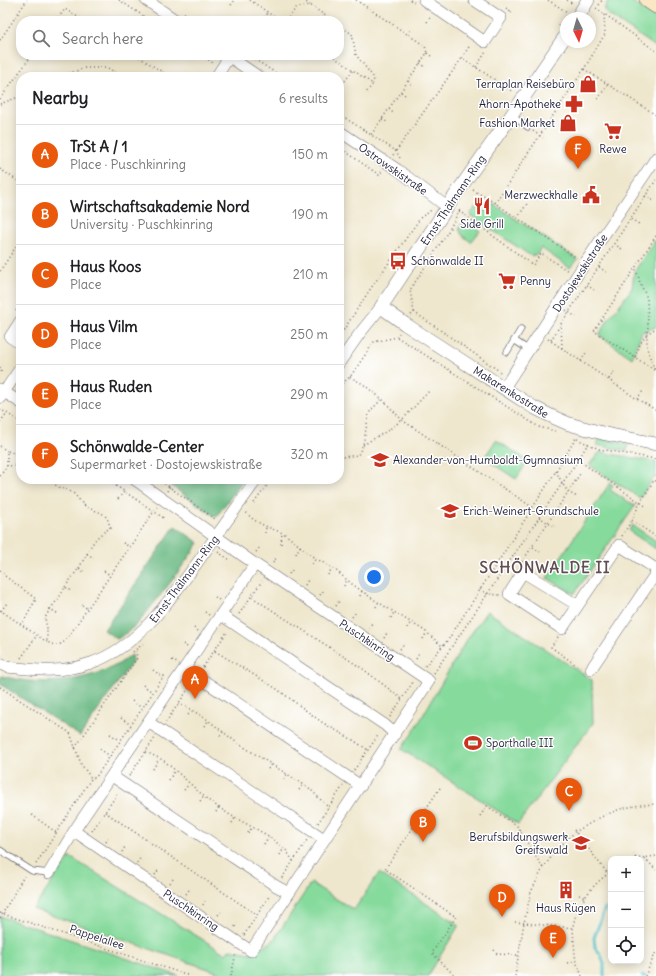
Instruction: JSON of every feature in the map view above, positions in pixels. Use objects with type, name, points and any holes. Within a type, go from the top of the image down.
[{"type":"main road","points":[[647,0],[656,6]]},
{"type":"street","points":[[146,0],[160,4],[172,16]]},
{"type":"street","points":[[424,0],[485,42],[501,18],[474,0]]},
{"type":"street","points":[[578,12],[592,4]]},
{"type":"street","name":"Ernst-Thälmann-Ring","points":[[344,356],[360,332],[381,307],[453,209],[522,100],[560,44]]},
{"type":"street","points":[[220,72],[226,60]]},
{"type":"street","points":[[234,60],[252,72]]},
{"type":"street","name":"Ostrowskistraße","points":[[344,134],[453,209]]},
{"type":"street","name":"Dostojewskistraße","points":[[506,386],[585,263],[656,158]]},
{"type":"street","name":"Makarenkostraße","points":[[381,307],[404,324],[506,386],[533,407],[553,418],[582,428],[656,444]]},
{"type":"street","points":[[16,328],[10,337],[16,341]]},
{"type":"street","points":[[16,374],[1,393],[16,400]]},
{"type":"street","name":"Puschkinring","points":[[72,836],[87,839],[251,951],[429,681],[255,559],[216,536],[141,484]]},
{"type":"street","name":"Ernst-Thälmann-Ring","points":[[3,666],[51,670],[74,667],[91,663],[107,656],[125,645],[144,629],[163,608],[253,484]]},
{"type":"street","points":[[577,605],[523,572],[510,594],[562,628],[619,546],[656,568]]},
{"type":"street","points":[[49,872],[220,615],[255,559]]},
{"type":"street","points":[[591,669],[656,573]]},
{"type":"street","points":[[220,615],[385,725],[395,734]]},
{"type":"street","points":[[185,668],[360,786]]},
{"type":"street","points":[[148,722],[324,840]]},
{"type":"street","points":[[112,776],[276,886],[289,893]]},
{"type":"lane","points":[[512,116],[528,127]]},
{"type":"lane","points":[[507,352],[521,329]]},
{"type":"lane","points":[[514,340],[529,351]]},
{"type":"lane","points":[[0,850],[32,871],[49,872]]},
{"type":"path","points":[[16,16],[27,0]]},
{"type":"path","points":[[119,0],[143,16]]},
{"type":"path","points":[[231,5],[235,0]]},
{"type":"path","points":[[250,0],[272,16]]},
{"type":"path","points":[[303,0],[325,16]]},
{"type":"path","points":[[356,0],[425,46],[427,52],[431,56]]},
{"type":"path","points":[[548,0],[568,12]]},
{"type":"path","points":[[568,0],[574,5]]},
{"type":"path","points":[[592,4],[656,50]]},
{"type":"path","points":[[290,16],[296,8],[310,6]]},
{"type":"path","points":[[60,16],[65,9],[76,16]]},
{"type":"path","points":[[495,203],[584,69],[605,34],[604,14]]},
{"type":"path","points":[[427,22],[432,15]]},
{"type":"path","points":[[0,40],[16,16]]},
{"type":"path","points":[[344,28],[352,34],[356,55],[374,78],[373,84],[365,94]]},
{"type":"path","points":[[408,35],[410,30]]},
{"type":"path","points":[[344,117],[396,151],[462,58],[472,41]]},
{"type":"path","points":[[371,135],[427,52]]},
{"type":"path","points":[[462,58],[522,100]]},
{"type":"path","points":[[20,72],[28,60]]},
{"type":"path","points":[[144,60],[162,72]]},
{"type":"path","points":[[207,60],[218,72]]},
{"type":"path","points":[[256,60],[274,72]]},
{"type":"path","points":[[338,60],[373,84]]},
{"type":"path","points":[[420,63],[424,66]]},
{"type":"path","points":[[73,72],[84,68],[108,68],[115,72]]},
{"type":"path","points":[[584,69],[656,115]]},
{"type":"path","points":[[345,81],[353,70]]},
{"type":"path","points":[[0,99],[16,77]]},
{"type":"path","points":[[408,81],[412,85]]},
{"type":"path","points":[[598,99],[608,84]]},
{"type":"path","points":[[401,92],[405,96]]},
{"type":"path","points":[[0,104],[16,98]]},
{"type":"path","points":[[389,109],[393,113]]},
{"type":"path","points":[[382,119],[387,122]]},
{"type":"path","points":[[528,127],[543,138]]},
{"type":"path","points":[[0,169],[16,180]]},
{"type":"path","points":[[551,340],[656,180]]},
{"type":"path","points":[[471,189],[495,203],[585,263]]},
{"type":"path","points":[[645,196],[654,201]]},
{"type":"path","points":[[344,329],[407,236],[421,217],[432,209],[437,199]]},
{"type":"path","points":[[517,218],[527,204]]},
{"type":"path","points":[[453,209],[461,206]]},
{"type":"path","points":[[453,209],[533,265],[541,253],[576,277]]},
{"type":"path","points":[[453,209],[449,230],[410,290],[414,312],[498,370],[506,386]]},
{"type":"path","points":[[630,219],[638,224]]},
{"type":"path","points":[[656,236],[594,331],[656,371]]},
{"type":"path","points":[[614,244],[622,248]]},
{"type":"path","points":[[0,271],[16,247]]},
{"type":"path","points":[[599,267],[606,272]]},
{"type":"path","points":[[635,267],[647,298],[647,348],[656,371]]},
{"type":"path","points":[[587,285],[594,290]]},
{"type":"path","points":[[344,382],[350,377],[374,342],[397,337],[404,324],[414,312]]},
{"type":"path","points":[[561,324],[562,348]]},
{"type":"path","points":[[635,357],[640,344],[647,334],[656,328]]},
{"type":"path","points":[[539,334],[551,340],[637,399],[656,410]]},
{"type":"path","points":[[581,361],[586,353]]},
{"type":"path","points":[[0,367],[2,374]]},
{"type":"path","points":[[609,379],[614,372]]},
{"type":"path","points":[[350,377],[363,384],[382,399],[402,420],[533,507]]},
{"type":"path","points":[[363,446],[402,420],[430,390]]},
{"type":"path","points":[[637,399],[643,391]]},
{"type":"path","points":[[344,457],[358,455],[363,446],[369,413],[382,399]]},
{"type":"path","points":[[0,408],[16,419]]},
{"type":"path","points":[[0,422],[6,413]]},
{"type":"path","points":[[577,497],[568,492],[556,471],[582,428]]},
{"type":"path","points":[[429,681],[596,431]]},
{"type":"path","points":[[0,446],[16,455]]},
{"type":"path","points":[[0,476],[7,466],[7,451]]},
{"type":"path","points":[[578,460],[647,507]]},
{"type":"path","points":[[7,466],[16,465]]},
{"type":"path","points":[[520,566],[580,474]]},
{"type":"path","points":[[619,546],[623,533],[656,477]]},
{"type":"path","points":[[54,484],[58,488],[72,492],[88,508],[97,510],[106,516],[109,521],[110,528]]},
{"type":"path","points":[[113,484],[165,519]]},
{"type":"path","points":[[165,484],[224,525]]},
{"type":"path","points":[[7,603],[1,611],[47,642],[54,645],[63,643],[163,499],[171,484]]},
{"type":"path","points":[[118,499],[124,492]]},
{"type":"path","points":[[246,513],[266,527],[285,534],[378,603],[427,632],[442,646]]},
{"type":"path","points":[[539,517],[556,528]]},
{"type":"path","points":[[632,520],[656,537]]},
{"type":"path","points":[[265,533],[266,527]]},
{"type":"path","points":[[47,642],[45,618],[79,568],[92,543],[98,536],[110,528]]},
{"type":"path","points":[[281,544],[282,533]]},
{"type":"path","points":[[123,543],[130,547]]},
{"type":"path","points":[[296,554],[300,546]]},
{"type":"path","points":[[255,559],[260,547]]},
{"type":"path","points":[[532,547],[540,552]]},
{"type":"path","points":[[87,554],[94,558]]},
{"type":"path","points":[[87,839],[276,558]]},
{"type":"path","points":[[312,564],[316,558]]},
{"type":"path","points":[[79,568],[84,572]]},
{"type":"path","points":[[328,575],[332,568]]},
{"type":"path","points":[[288,576],[293,569]]},
{"type":"path","points":[[0,570],[5,576],[36,600],[22,625]]},
{"type":"path","points":[[104,571],[110,576]]},
{"type":"path","points":[[304,586],[308,580]]},
{"type":"path","points":[[344,586],[348,580]]},
{"type":"path","points":[[65,587],[72,591]]},
{"type":"path","points":[[480,589],[487,594],[500,595],[503,591]]},
{"type":"path","points":[[319,597],[324,590]]},
{"type":"path","points":[[360,596],[362,591]]},
{"type":"path","points":[[251,596],[363,669],[402,699]]},
{"type":"path","points":[[335,607],[339,600]]},
{"type":"path","points":[[376,607],[378,603]]},
{"type":"path","points":[[82,605],[88,609]]},
{"type":"path","points":[[50,609],[57,613]]},
{"type":"path","points":[[351,618],[356,612]]},
{"type":"path","points":[[391,618],[394,612]]},
{"type":"path","points":[[367,629],[372,622]]},
{"type":"path","points":[[407,628],[411,622]]},
{"type":"path","points":[[423,639],[427,632]]},
{"type":"path","points":[[383,640],[388,633]]},
{"type":"path","points":[[560,634],[551,647],[576,665],[591,669]]},
{"type":"path","points":[[3,666],[20,660],[37,635]]},
{"type":"path","points":[[399,650],[404,644]]},
{"type":"path","points":[[75,748],[137,658],[136,650]]},
{"type":"path","points":[[214,651],[277,689],[323,723],[368,750]]},
{"type":"path","points":[[415,661],[419,654]]},
{"type":"path","points":[[153,670],[163,677]]},
{"type":"path","points":[[143,685],[153,692]]},
{"type":"path","points":[[0,687],[70,733],[81,764],[91,779]]},
{"type":"path","points":[[132,701],[142,708]]},
{"type":"path","points":[[178,704],[192,710],[238,744],[309,788],[329,808]]},
{"type":"path","points":[[188,715],[192,710]]},
{"type":"path","points":[[121,718],[131,725]]},
{"type":"path","points":[[205,726],[208,721]]},
{"type":"path","points":[[220,736],[223,732]]},
{"type":"path","points":[[110,734],[120,740]]},
{"type":"path","points":[[100,749],[110,756]]},
{"type":"path","points":[[146,752],[160,758],[218,807],[269,836],[284,848],[293,861]]},
{"type":"path","points":[[252,758],[255,754]]},
{"type":"path","points":[[153,769],[160,758]]},
{"type":"path","points":[[268,769],[271,764]]},
{"type":"path","points":[[169,780],[175,770]]},
{"type":"path","points":[[284,780],[287,774]]},
{"type":"path","points":[[184,790],[189,783]]},
{"type":"path","points":[[299,790],[303,784]]},
{"type":"path","points":[[440,788],[385,869],[456,917],[432,953],[455,976]]},
{"type":"path","points":[[200,801],[204,796]]},
{"type":"path","points":[[315,800],[318,797]]},
{"type":"path","points":[[515,976],[531,892],[543,868],[558,848],[575,831],[602,817],[620,809],[640,805],[656,804]]},
{"type":"path","points":[[480,816],[487,806],[517,826],[543,868]]},
{"type":"path","points":[[216,812],[218,807]]},
{"type":"path","points":[[105,812],[257,915]]},
{"type":"path","points":[[32,815],[72,836]]},
{"type":"path","points":[[232,822],[235,818]]},
{"type":"path","points":[[248,834],[252,826]]},
{"type":"path","points":[[575,831],[608,874],[595,885],[585,898],[577,913],[573,928],[576,961],[582,976]]},
{"type":"path","points":[[106,842],[110,836]]},
{"type":"path","points":[[264,844],[269,836]]},
{"type":"path","points":[[122,852],[126,847]]},
{"type":"path","points":[[280,855],[284,848]]},
{"type":"path","points":[[645,857],[656,856]]},
{"type":"path","points":[[137,863],[141,857]]},
{"type":"path","points":[[645,857],[656,870]]},
{"type":"path","points":[[0,918],[1,913],[29,869]]},
{"type":"path","points":[[155,875],[159,870]]},
{"type":"path","points":[[169,885],[173,879]]},
{"type":"path","points":[[185,896],[189,890]]},
{"type":"path","points":[[578,895],[585,898]]},
{"type":"path","points":[[202,906],[205,901]]},
{"type":"path","points":[[217,917],[221,912]]},
{"type":"path","name":"Pappelallee","points":[[1,913],[190,976]]},
{"type":"path","points":[[515,922],[573,928]]},
{"type":"path","points":[[234,928],[237,923]]},
{"type":"path","points":[[494,950],[497,954],[518,955]]},
{"type":"path","points":[[645,976],[656,952]]},
{"type":"path","points":[[568,963],[576,961]]},
{"type":"green space","points":[[609,0],[630,0],[656,18],[656,47],[606,13],[605,8]]},
{"type":"green space","points":[[490,202],[577,259],[570,268],[541,248],[537,254],[531,256],[470,215],[476,207],[484,212]]},
{"type":"green space","points":[[464,221],[480,231],[471,242],[462,235],[459,229]]},
{"type":"green space","points":[[656,239],[656,327],[642,332],[632,358],[599,335],[609,318],[632,288],[634,272]]},
{"type":"green space","points":[[600,438],[628,445],[627,451],[596,445]]},
{"type":"green space","points":[[496,440],[528,461],[516,479],[484,458]]},
{"type":"green space","points":[[600,452],[656,462],[656,479],[654,477],[640,498],[589,465]]},
{"type":"green space","points":[[610,483],[613,485],[610,490],[635,506],[574,594],[547,578]]},
{"type":"green space","points":[[175,484],[240,484],[216,517],[173,487]]},
{"type":"green space","points":[[632,525],[656,541],[656,549],[629,531]]},
{"type":"green space","points":[[175,526],[199,543],[139,622],[117,639],[104,630]]},
{"type":"green space","points":[[487,611],[592,680],[593,723],[518,824],[401,749],[414,731],[464,644]]},
{"type":"green space","points":[[132,655],[133,661],[80,736],[0,684],[0,679],[2,676],[46,682],[89,676],[117,665]]},
{"type":"green space","points":[[70,857],[226,954],[230,949],[251,953],[273,941],[311,883],[354,910],[379,873],[459,925],[428,976],[221,976],[220,973],[33,909]]},
{"type":"green space","points":[[0,916],[179,976],[0,976]]},
{"type":"waterway","points":[[604,976],[604,964],[601,955],[595,947],[594,938],[605,908]]},
{"type":"place","name":"Terraplan Reisebüro","points":[[588,84]]},
{"type":"place","name":"Ahorn-Apotheke","points":[[574,104]]},
{"type":"place","name":"Fashion Market","points":[[568,123]]},
{"type":"place","name":"Rewe","points":[[613,131]]},
{"type":"place","name":"Schönwalde-Center","points":[[578,169]]},
{"type":"place","name":"Merzweckhalle","points":[[591,195]]},
{"type":"place","name":"Side Grill","points":[[482,206]]},
{"type":"place","name":"Schönwalde II","points":[[398,261]]},
{"type":"place","name":"Penny","points":[[507,281]]},
{"type":"place","name":"Alexander-von-Humboldt-Gymnasium","points":[[380,460]]},
{"type":"place","name":"Erich-Weinert-Grundschule","points":[[450,511]]},
{"type":"place","name":"TrSt A / 1","points":[[195,699]]},
{"type":"place","name":"Sporthalle III","points":[[473,743]]},
{"type":"place","name":"Haus Koos","points":[[569,811]]},
{"type":"place","name":"Wirtschaftsakademie Nord","points":[[423,842]]},
{"type":"place","name":"Berufsbildungswerk Greifswald","points":[[581,843]]},
{"type":"place","name":"Haus Rügen","points":[[566,890]]},
{"type":"place","name":"Haus Vilm","points":[[502,917]]},
{"type":"place","name":"Haus Ruden","points":[[553,958]]},
{"type":"district","name":"SCHÖNWALDE II","points":[[545,567]]}]
